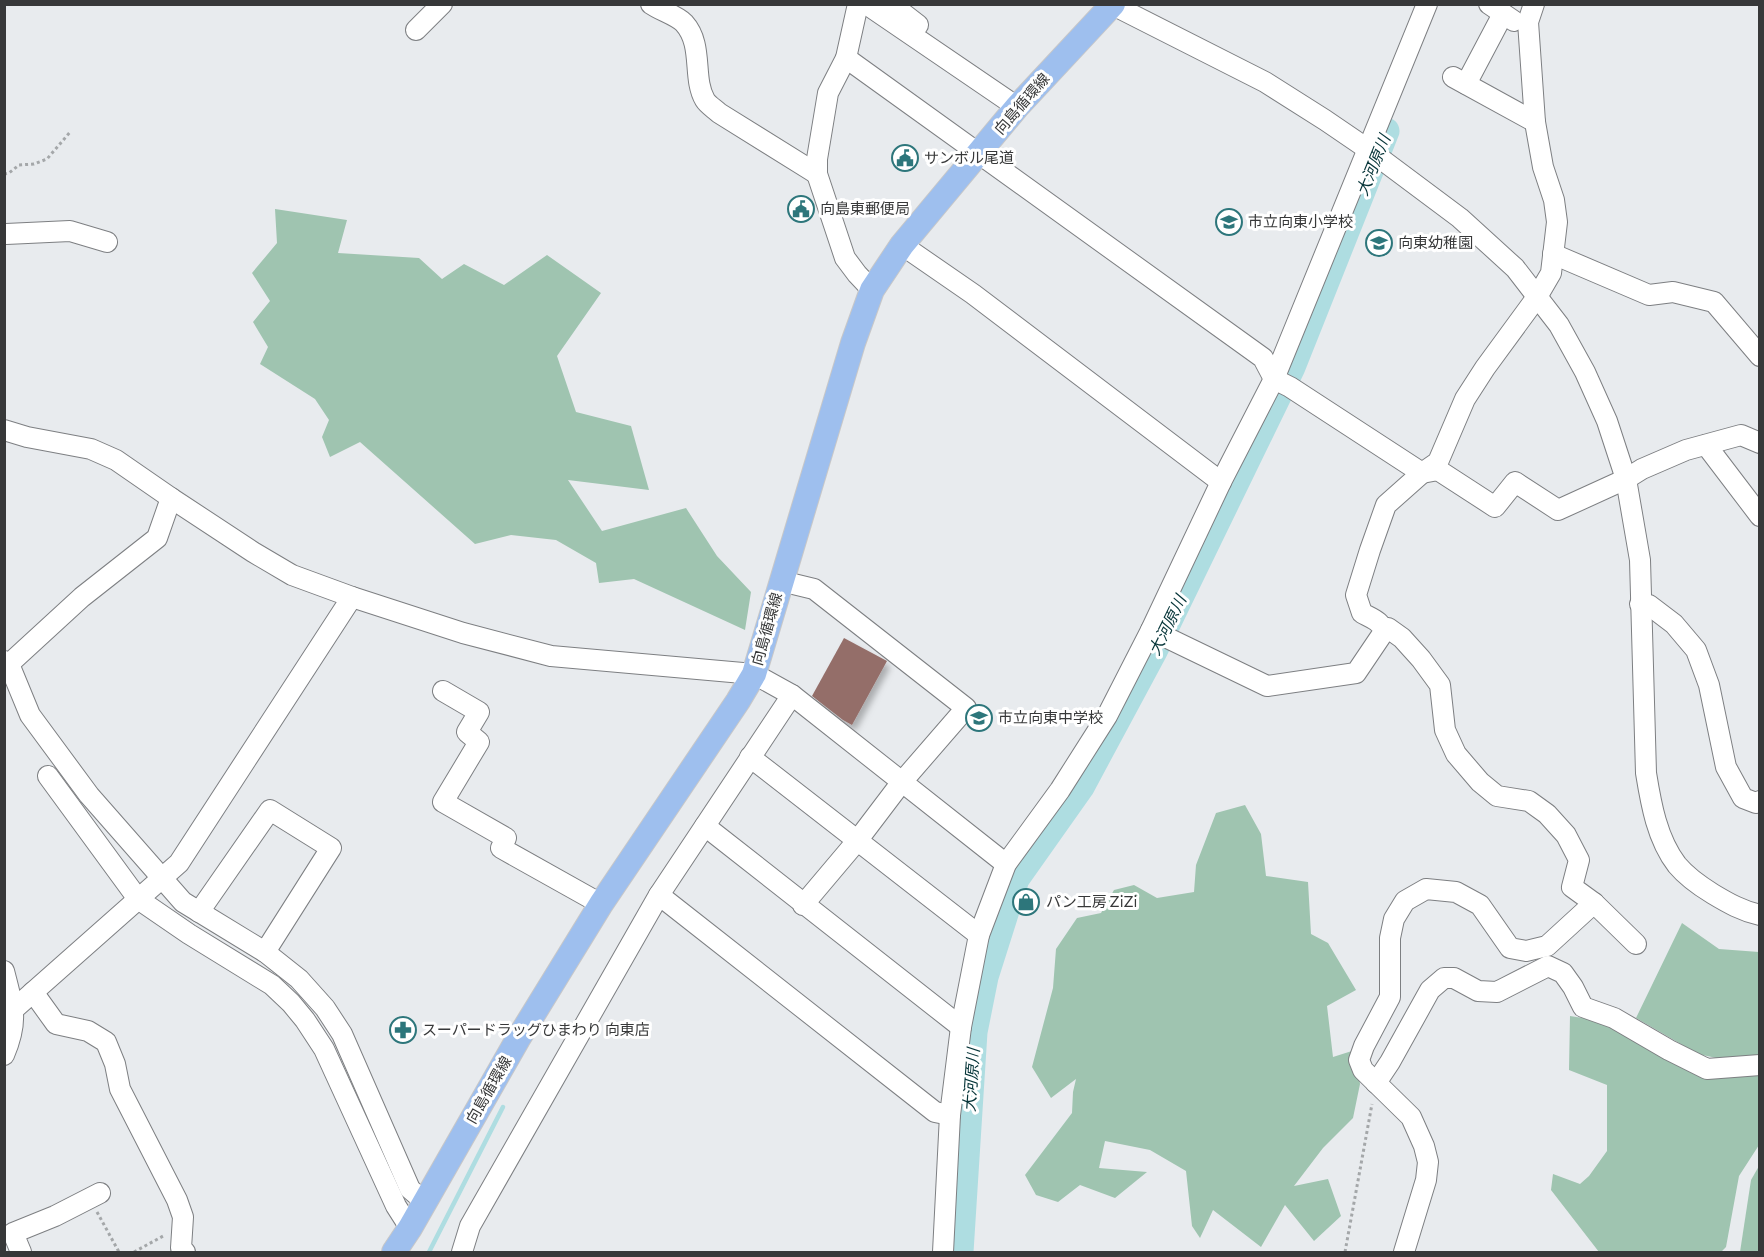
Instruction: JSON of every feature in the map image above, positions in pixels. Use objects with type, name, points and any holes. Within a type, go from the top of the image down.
[{"type":"main road","name":"向島循環線","points":[[394,1252],[518,1039],[601,904],[754,674],[852,343],[872,290],[902,245],[1017,107],[1112,5]]},
{"type":"street","points":[[416,30],[442,4]]},
{"type":"street","points":[[651,4],[683,22],[691,33],[705,101],[719,113],[817,174]]},
{"type":"street","points":[[858,4],[846,58],[828,93],[817,159],[817,174],[844,258],[872,290]]},
{"type":"street","points":[[866,4],[1017,107]]},
{"type":"street","points":[[891,4],[952,50]]},
{"type":"street","points":[[1112,5],[1265,82],[1369,150],[1460,218],[1515,268],[1559,325],[1585,372],[1607,421],[1626,479],[1640,560],[1646,773],[1660,835],[1677,865],[1696,883],[1732,906],[1760,915]]},
{"type":"street","points":[[943,1252],[950,1115],[961,1027],[979,935],[1006,864],[1060,790],[1107,716],[1151,630],[1221,482],[1281,383],[1426,5]]},
{"type":"street","points":[[1151,630],[1267,686],[1356,673],[1383,633],[1381,624],[1362,613],[1356,595],[1386,505],[1438,462],[1465,399],[1538,297],[1551,273],[1557,222],[1554,200],[1543,167],[1535,122],[1531,13],[1515,22],[1496,9],[1460,81],[1535,122]]},
{"type":"street","points":[[846,58],[1263,358],[1281,383],[1422,473],[1438,470],[1495,507],[1515,482],[1558,510],[1686,450],[1741,435],[1760,443]]},
{"type":"street","points":[[5,235],[70,231],[107,242]]},
{"type":"street","points":[[902,245],[973,294],[1221,482]]},
{"type":"street","points":[[1553,254],[1649,295],[1673,292],[1714,302],[1760,356]]},
{"type":"street","points":[[4,430],[27,437],[91,449],[116,460],[252,552],[292,575],[352,597],[463,633],[551,656],[754,674],[792,695],[1006,864]]},
{"type":"street","points":[[1706,444],[1760,516]]},
{"type":"street","points":[[171,498],[157,538],[82,597],[7,663],[30,715],[89,795],[183,902],[265,952],[298,979],[325,1008],[342,1034],[410,1189],[425,1202]]},
{"type":"street","points":[[781,580],[814,589],[966,708],[803,905]]},
{"type":"street","points":[[14,1010],[179,863],[352,597]]},
{"type":"street","points":[[1640,604],[1649,605],[1674,624],[1696,650],[1709,685],[1726,767],[1743,798],[1756,803],[1760,801]]},
{"type":"street","points":[[1383,629],[1388,628],[1402,638],[1440,685],[1445,730],[1456,754],[1480,782],[1497,796],[1529,801],[1547,814],[1566,835],[1579,860],[1572,887],[1594,903],[1636,944]]},
{"type":"street","points":[[443,691],[479,712],[467,732],[479,742],[443,802],[506,838],[501,848],[601,904]]},
{"type":"street","points":[[462,1252],[470,1226],[659,895],[792,695]]},
{"type":"street","points":[[750,757],[979,935]]},
{"type":"street","points":[[48,776],[138,899],[189,934],[272,985],[305,1020],[324,1049],[396,1206],[410,1227]]},
{"type":"street","points":[[199,912],[270,810],[331,848],[265,952]]},
{"type":"street","points":[[705,826],[961,1027]]},
{"type":"street","points":[[1404,1252],[1426,1180],[1428,1162],[1424,1146],[1411,1117],[1363,1070],[1359,1060],[1390,997],[1390,938],[1394,919],[1405,901],[1425,889],[1456,892],[1480,905],[1510,948],[1526,951],[1547,946],[1594,903]]},
{"type":"street","points":[[659,895],[935,1112],[950,1115]]},
{"type":"street","points":[[1376,1083],[1430,990],[1444,978],[1454,978],[1478,991],[1497,992],[1548,966],[1563,973],[1583,1007],[1614,1018],[1707,1069],[1760,1065]]},
{"type":"street","points":[[4,971],[14,1010],[12,1038],[4,1055]]},
{"type":"street","points":[[33,992],[56,1024],[88,1031],[106,1042],[115,1064],[120,1089],[177,1200],[183,1217],[181,1248],[185,1252]]},
{"type":"street","points":[[21,1252],[14,1233],[95,1196]]},
{"type":"street","points":[[4,1222],[4,1229]]},
{"type":"street","points":[[4,1237],[14,1252]]},
{"type":"path","points":[[4,174],[19,165],[34,164],[47,159],[71,131]]},
{"type":"path","points":[[1345,1252],[1376,1083]]},
{"type":"path","points":[[95,1196],[119,1252]]},
{"type":"path","points":[[134,1252],[169,1232],[183,1217]]},
{"type":"green space","points":[[275,209],[347,220],[338,253],[419,258],[442,279],[464,264],[504,285],[547,255],[601,293],[557,356],[576,412],[631,426],[649,490],[568,480],[602,531],[686,508],[717,556],[751,592],[745,630],[634,579],[599,583],[596,563],[556,540],[511,535],[475,544],[360,442],[330,457],[322,437],[329,420],[315,399],[260,364],[268,347],[253,322],[270,301],[252,273],[277,243]]},
{"type":"green space","points":[[1245,805],[1261,834],[1266,876],[1308,882],[1311,934],[1328,943],[1356,990],[1327,1006],[1333,1057],[1355,1050],[1360,1084],[1353,1118],[1323,1148],[1294,1186],[1328,1179],[1341,1216],[1314,1241],[1285,1205],[1261,1247],[1213,1210],[1200,1238],[1192,1226],[1186,1171],[1150,1150],[1105,1141],[1099,1168],[1147,1172],[1115,1198],[1080,1185],[1058,1202],[1036,1195],[1025,1175],[1072,1113],[1076,1079],[1051,1098],[1032,1067],[1053,988],[1056,949],[1077,918],[1101,913],[1114,890],[1134,885],[1157,898],[1194,892],[1196,865],[1216,813]]},
{"type":"green space","points":[[1682,923],[1719,949],[1759,952],[1759,1060],[1730,1061],[1698,1054],[1636,1018]]},
{"type":"green space","points":[[1570,1016],[1601,1021],[1653,1048],[1759,1072],[1759,1145],[1739,1176],[1726,1247],[1721,1252],[1599,1252],[1551,1190],[1553,1174],[1580,1184],[1589,1176],[1607,1151],[1607,1085],[1569,1070]]},
{"type":"green space","points":[[1759,1166],[1759,1252],[1740,1252],[1751,1180]]},
{"type":"building","points":[[844,638],[887,661],[852,725],[812,696]]},
{"type":"waterway","name":"大河原川","points":[[960,1252],[974,1032],[985,977],[1016,879],[1081,787],[1154,651],[1292,367],[1386,131]]},
{"type":"waterway","points":[[429,1252],[503,1107]]},
{"type":"place","name":"サンボル尾道","points":[[905,158]]},
{"type":"place","name":"向島東郵便局","points":[[801,209]]},
{"type":"place","name":"市立向東小学校","points":[[1229,222]]},
{"type":"place","name":"向東幼稚園","points":[[1379,243]]},
{"type":"place","name":"市立向東中学校","points":[[979,718]]},
{"type":"place","name":"パン工房 ZiZi","points":[[1026,902]]},
{"type":"place","name":"スーパードラッグひまわり 向東店","points":[[403,1030]]}]
